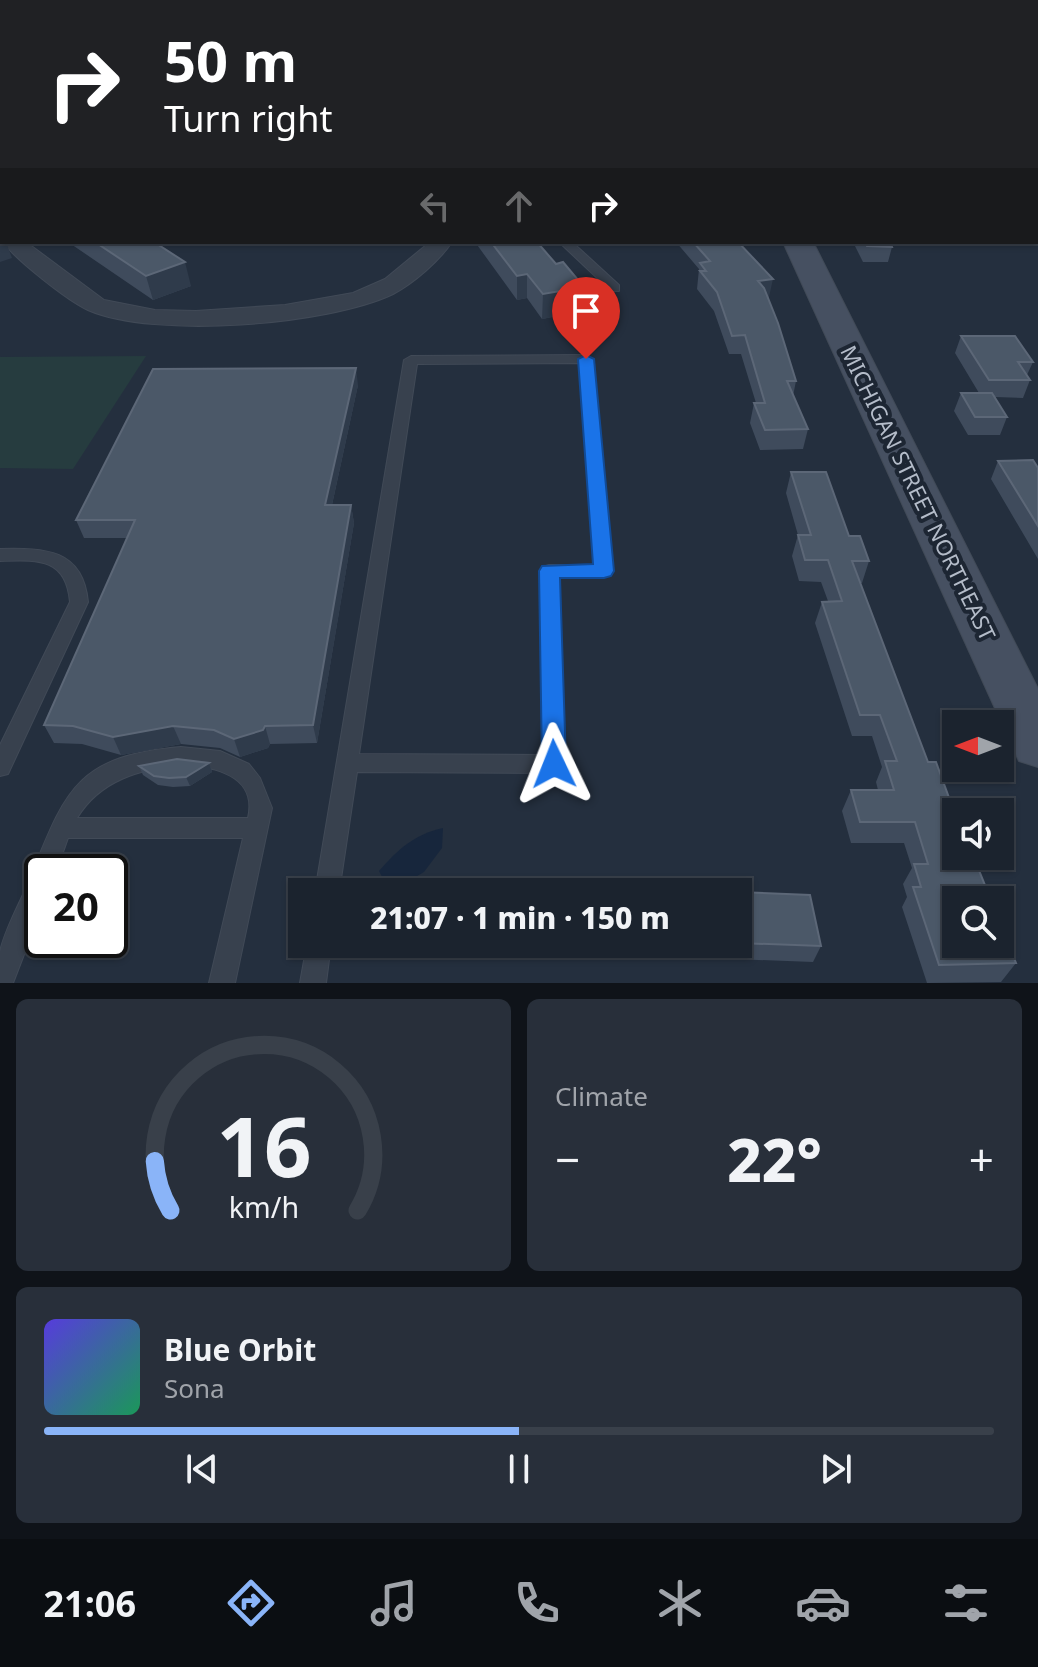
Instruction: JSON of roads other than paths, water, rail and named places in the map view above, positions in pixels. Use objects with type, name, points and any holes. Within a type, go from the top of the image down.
[{"type":"main road","name":"MICHIGAN STREET NORTHEAST","points":[[799,244],[1038,744]]},
{"type":"street","points":[[16,244],[96,305],[130,315],[197,316],[295,313],[334,307],[385,289],[440,244]]},
{"type":"lane","points":[[567,244],[615,288]]},
{"type":"lane","points":[[329,878],[347,763],[411,360],[586,359],[604,571],[549,571],[554,764],[347,763]]},
{"type":"lane","points":[[0,555],[50,559],[70,568],[80,583],[79,602],[0,767]]},
{"type":"lane","points":[[51,854],[70,808],[90,786],[115,770],[146,760],[180,756],[210,759],[237,767],[253,784],[261,808],[222,983]]},
{"type":"lane","points":[[62,828],[256,828]]},
{"type":"lane","points":[[0,983],[24,923]]},
{"type":"lane","points":[[313,983],[317,958]]},
{"type":"water","points":[[443,828],[442,848],[424,872],[414,878],[383,878],[379,871],[393,856],[424,834]]}]
